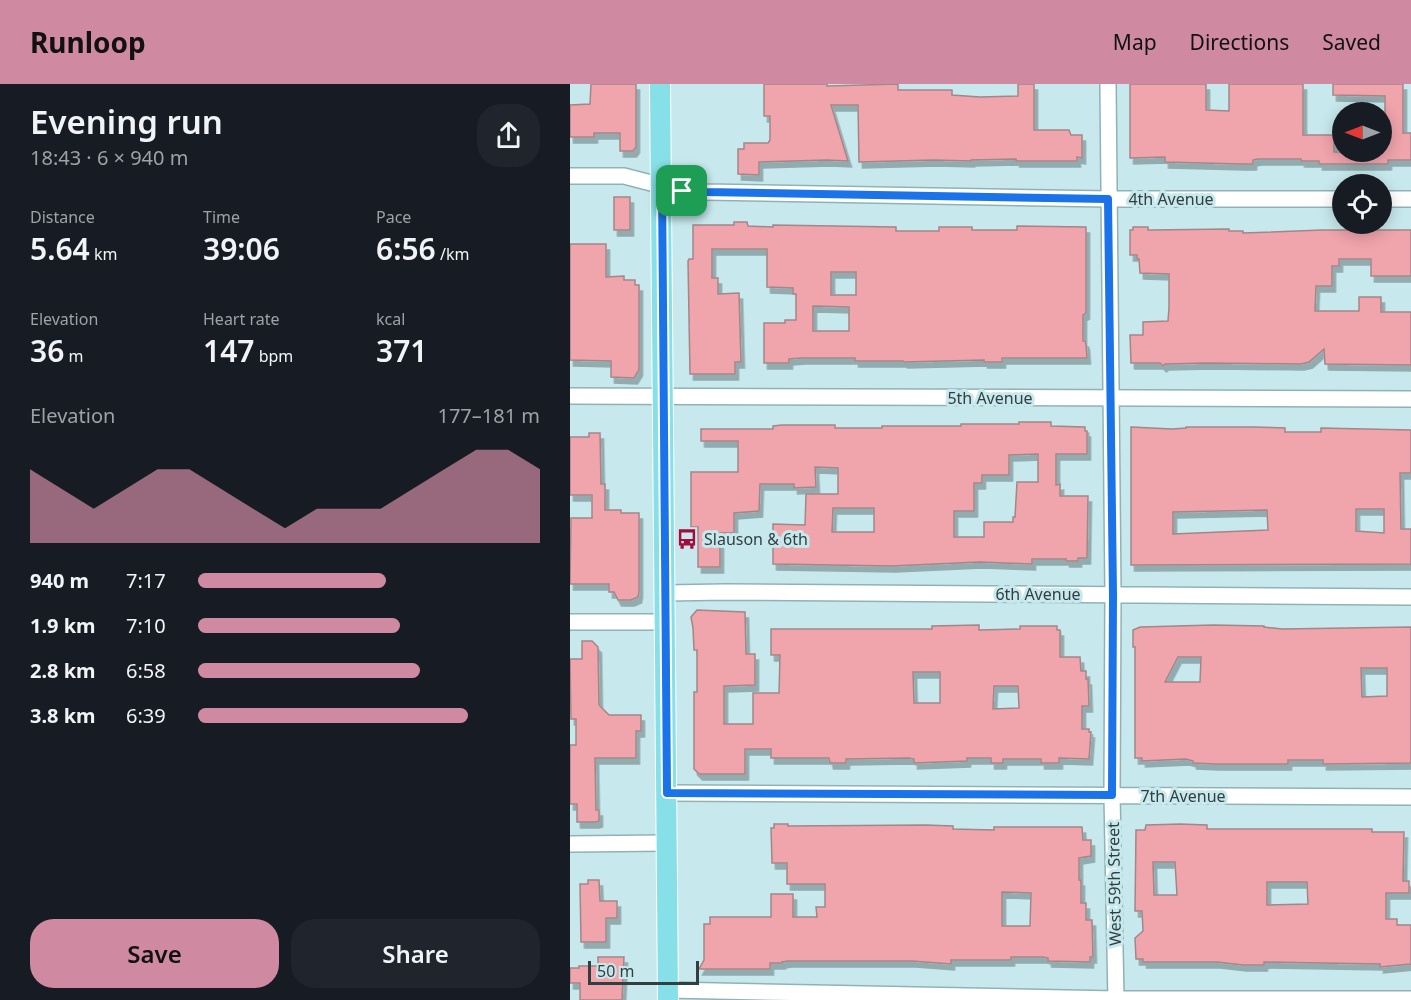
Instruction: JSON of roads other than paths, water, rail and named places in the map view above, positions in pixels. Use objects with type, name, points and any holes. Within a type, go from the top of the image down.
[{"type":"main road","points":[[660,84],[668,995]]},
{"type":"street","name":"West 59th Street","points":[[1108,84],[1113,594],[1112,795],[1116,999]]},
{"type":"street","name":"4th Avenue","points":[[570,176],[624,176],[682,191],[705,192],[1108,199],[1332,199]]},
{"type":"street","points":[[1392,199],[1411,199]]},
{"type":"street","name":"5th Avenue","points":[[570,396],[1411,399]]},
{"type":"street","name":"6th Avenue","points":[[666,593],[1411,597]]},
{"type":"street","points":[[570,622],[666,622]]},
{"type":"street","name":"7th Avenue","points":[[667,793],[1411,797]]},
{"type":"street","points":[[570,844],[667,843]]},
{"type":"street","points":[[668,995],[1411,999]]},
{"type":"place","name":"Slauson & 6th","points":[[687,539]]}]
